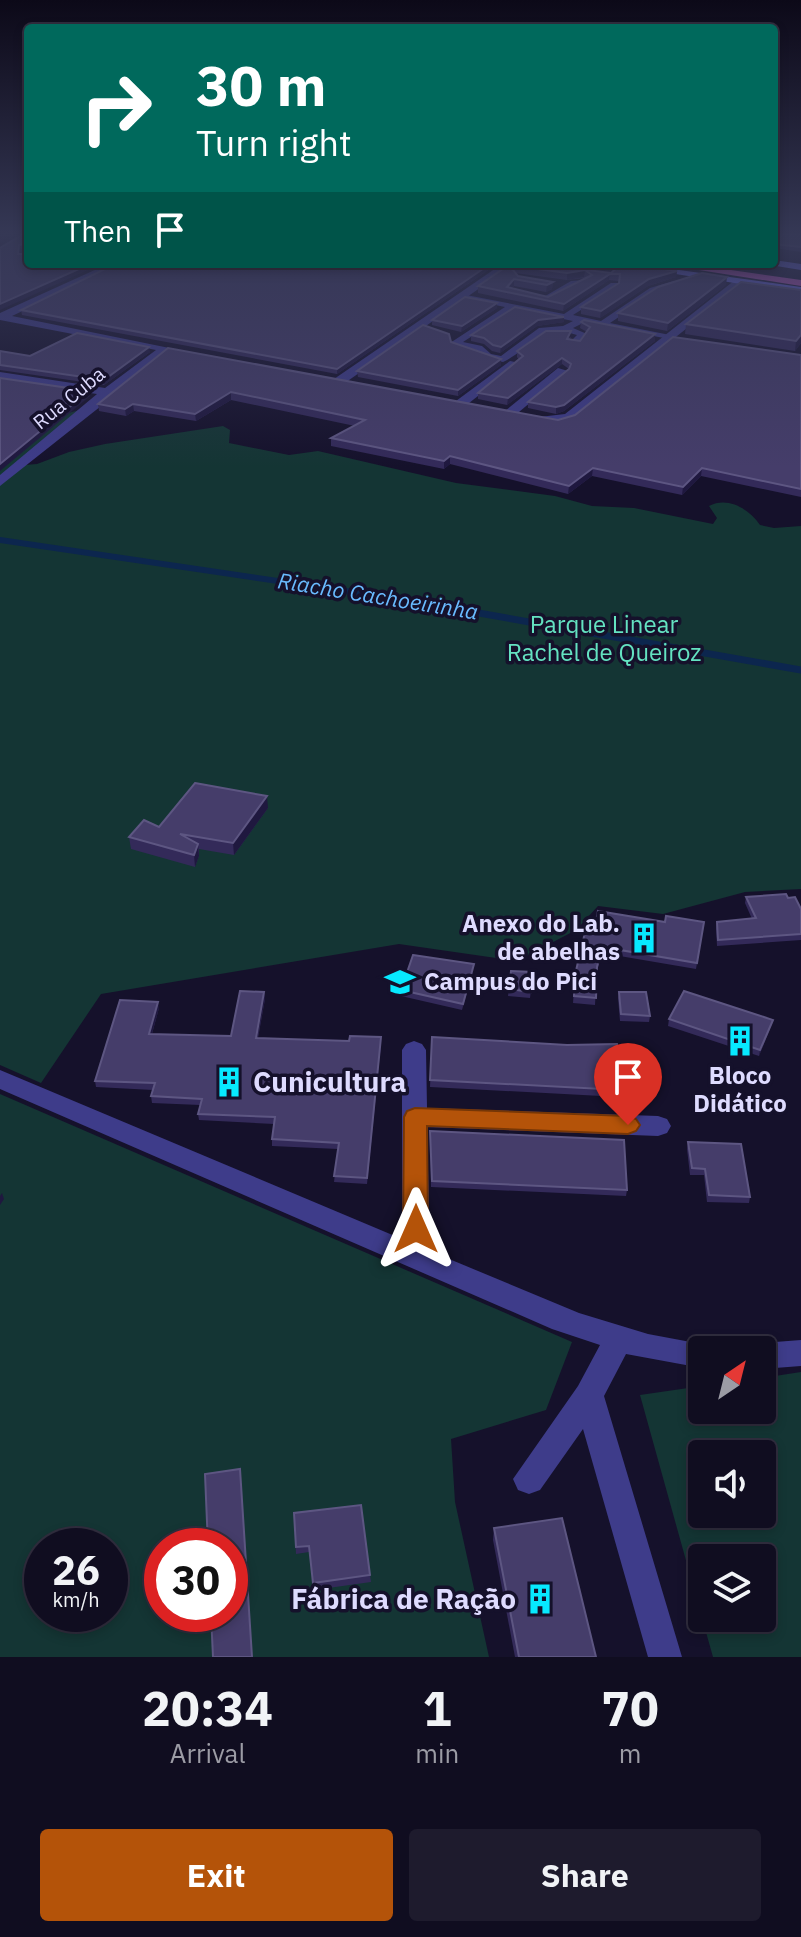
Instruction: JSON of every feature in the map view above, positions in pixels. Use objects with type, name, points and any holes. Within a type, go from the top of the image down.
[{"type":"street","points":[[338,382],[440,312]]},
{"type":"street","points":[[562,371],[503,413],[557,421],[569,417],[703,312]]},
{"type":"street","points":[[1,317],[212,358]]},
{"type":"street","points":[[672,338],[686,340]]},
{"type":"street","name":"Rua Cuba","points":[[0,482],[107,392],[165,349]]},
{"type":"street","points":[[445,402],[466,406],[514,363]]},
{"type":"street","points":[[0,376],[107,392]]},
{"type":"street","points":[[322,379],[353,385]]},
{"type":"street","points":[[414,1050],[416,1257]]},
{"type":"street","points":[[0,1079],[562,1320],[618,1339],[673,1354],[688,1355]]},
{"type":"street","points":[[415,1117],[658,1126]]},
{"type":"street","points":[[529,1479],[589,1396],[618,1339]]},
{"type":"street","points":[[776,1355],[801,1353]]},
{"type":"street","points":[[589,1396],[665,1657]]},
{"type":"lane","points":[[503,312],[455,343],[479,348],[488,356],[503,359],[542,330],[565,329],[583,334],[574,343]]},
{"type":"lane","points":[[544,312],[672,338]]},
{"type":"lane","points":[[566,316],[572,312]]},
{"type":"lane","points":[[603,324],[620,312]]},
{"type":"lane","points":[[565,329],[583,319]]},
{"type":"lane","points":[[408,334],[440,330],[465,338]]},
{"type":"green space","name":"Parque Linear Rachel de Queiroz","points":[[0,405],[64,414],[80,410],[13,466],[37,464],[69,452],[105,444],[223,426],[230,430],[229,443],[289,455],[318,451],[456,483],[555,496],[592,506],[634,508],[713,524],[717,518],[709,506],[731,503],[744,509],[760,525],[774,528],[801,526],[801,889],[745,892],[663,914],[598,906],[576,930],[517,961],[399,944],[101,994],[41,1083],[0,1065]]},
{"type":"green space","points":[[0,1094],[572,1342],[546,1410],[451,1439],[455,1502],[489,1657],[0,1657]]},
{"type":"green space","points":[[801,1372],[801,1657],[713,1657],[706,1632],[776,1632],[776,1544],[688,1544],[688,1568],[640,1395],[688,1388],[688,1424],[776,1424],[776,1376]]},
{"type":"building","points":[[33,312],[420,312],[337,369]]},
{"type":"building","points":[[443,312],[483,312],[462,326],[432,320]]},
{"type":"building","points":[[507,312],[541,312],[564,317],[538,320],[501,347],[471,335]]},
{"type":"building","points":[[619,312],[682,312],[668,323]]},
{"type":"building","points":[[701,312],[801,312],[801,335],[796,341],[686,324]]},
{"type":"building","points":[[584,320],[655,334],[564,405],[556,407],[528,402],[569,369],[571,364],[562,358],[508,398],[478,393],[523,356],[517,351],[546,331],[571,331],[567,339],[580,341],[590,327],[581,322]]},
{"type":"building","points":[[423,325],[449,334],[451,342],[501,359],[458,390],[357,371]]},
{"type":"building","points":[[77,333],[149,347],[104,380],[0,365],[0,351],[30,356]]},
{"type":"building","points":[[673,337],[801,355],[801,489],[702,468],[683,487],[593,468],[569,486],[450,456],[444,461],[331,438],[365,420],[231,392],[195,414],[133,404],[125,409],[98,404],[168,348],[558,420],[575,415]]},
{"type":"building","points":[[0,378],[89,391],[0,464]]},
{"type":"building","points":[[195,783],[267,796],[233,843],[180,834],[198,844],[194,855],[129,837],[144,820],[159,827]]},
{"type":"building","points":[[786,894],[788,898],[795,897],[801,909],[801,934],[718,940],[717,922],[756,918],[746,897]]},
{"type":"building","name":"Anexo do Lab. de abelhas","points":[[598,911],[665,922],[666,916],[704,922],[697,963],[602,947],[597,967],[596,998],[574,996],[575,975],[587,924],[595,926]]},
{"type":"building","points":[[413,955],[474,964],[463,1004],[401,990]]},
{"type":"building","points":[[511,971],[533,972],[531,992],[509,989]]},
{"type":"building","points":[[240,991],[264,992],[256,1038],[349,1041],[350,1036],[381,1037],[367,1178],[334,1176],[339,1143],[272,1139],[275,1117],[198,1114],[202,1099],[151,1096],[155,1083],[95,1081],[120,1000],[158,1002],[149,1034],[231,1036]]},
{"type":"building","name":"Bloco Didático","points":[[684,991],[773,1020],[760,1050],[669,1019]]},
{"type":"building","points":[[619,992],[646,992],[650,1016],[621,1014]]},
{"type":"building","points":[[432,1037],[567,1045],[617,1044],[621,1090],[430,1080]]},
{"type":"building","points":[[430,1131],[624,1140],[627,1190],[432,1181]]},
{"type":"building","points":[[688,1142],[741,1144],[750,1197],[709,1195],[705,1169],[692,1168]]},
{"type":"building","points":[[240,1469],[244,1528],[207,1528],[205,1474]]},
{"type":"building","points":[[361,1505],[370,1575],[313,1583],[309,1546],[296,1547],[294,1513]]},
{"type":"building","name":"Fábrica de Ração","points":[[562,1518],[596,1657],[519,1657],[494,1528]]},
{"type":"building","points":[[248,1594],[252,1657],[213,1657],[212,1632],[248,1632]]},
{"type":"waterway","name":"Riacho Cachoeirinha","points":[[0,540],[396,598]]},
{"type":"waterway","name":"Riacho Cachoeirinha","points":[[388,597],[396,598]]},
{"type":"waterway","name":"Riacho Cachoeirinha","points":[[396,598],[400,599]]},
{"type":"waterway","name":"Riacho Cachoeirinha","points":[[396,598],[801,670]]},
{"type":"place","name":"Anexo do Lab. de abelhas","points":[[644,938]]},
{"type":"place","name":"Campus do Pici","points":[[400,982]]},
{"type":"place","name":"Bloco Didático","points":[[740,1041]]},
{"type":"place","name":"Cunicultura","points":[[229,1082]]},
{"type":"place","name":"Fábrica de Ração","points":[[540,1599]]},
{"type":"route","points":[[416,1229],[415,1117],[628,1125]]}]
